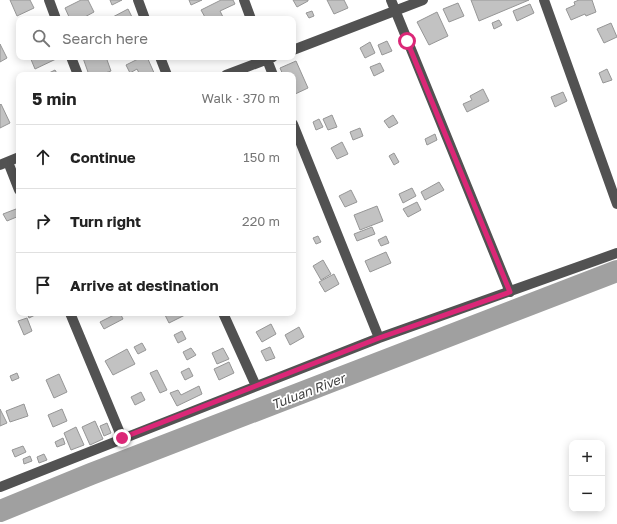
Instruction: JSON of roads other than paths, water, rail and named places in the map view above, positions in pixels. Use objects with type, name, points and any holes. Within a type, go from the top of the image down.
[{"type":"street","points":[[49,0],[55,16]]},
{"type":"street","points":[[138,0],[144,16]]},
{"type":"street","points":[[244,0],[250,16]]},
{"type":"street","points":[[391,0],[510,292]]},
{"type":"street","points":[[296,49],[423,0]]},
{"type":"street","points":[[544,0],[617,204]]},
{"type":"street","points":[[72,60],[77,72]]},
{"type":"street","points":[[161,60],[166,72]]},
{"type":"street","points":[[234,72],[264,60]]},
{"type":"street","points":[[269,60],[272,72]]},
{"type":"street","points":[[296,131],[379,338]]},
{"type":"street","points":[[16,159],[4,164],[16,185]]},
{"type":"street","points":[[0,487],[379,338],[617,253]]},
{"type":"street","points":[[71,316],[122,438]]},
{"type":"street","points":[[224,316],[256,386]]},
{"type":"waterway","name":"Tuluan River","points":[[0,511],[91,474],[617,271]]}]
